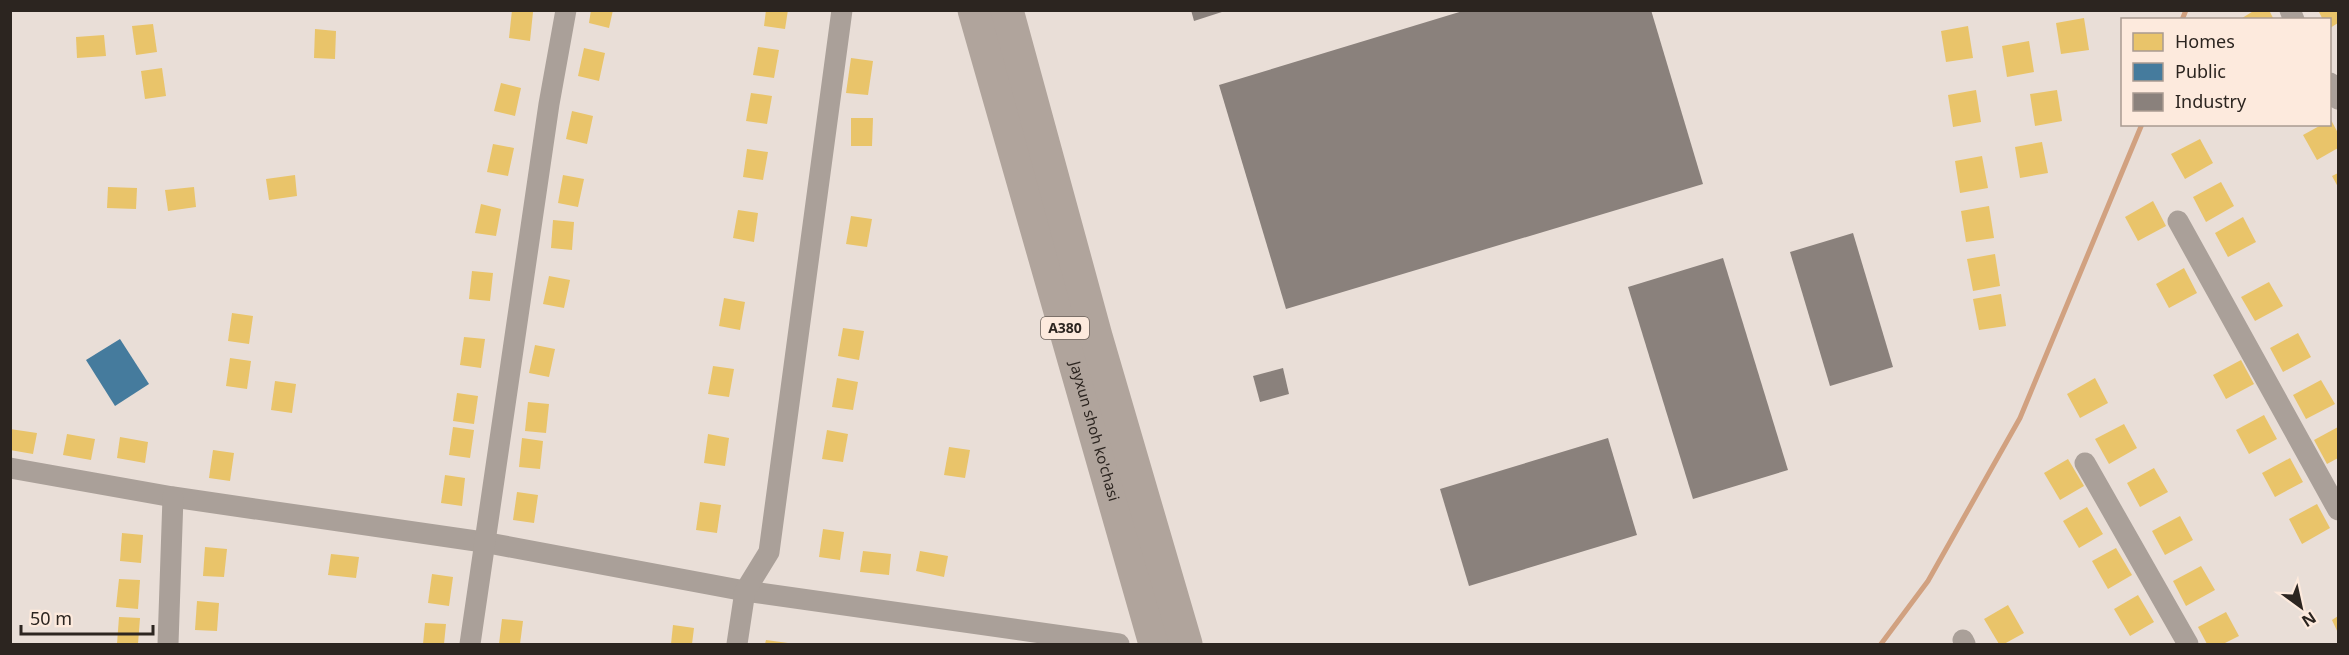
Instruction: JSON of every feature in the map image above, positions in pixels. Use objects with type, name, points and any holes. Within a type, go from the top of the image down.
[{"type":"highway","name":"Jayxun shoh ko'chasi","points":[[974,10],[1155,645]]},
{"type":"highway","name":"Jayxun shoh ko'chasi","points":[[1007,10],[1096,336],[1186,645]]},
{"type":"street","points":[[470,645],[483,542],[549,104],[566,10]]},
{"type":"street","points":[[737,645],[746,591],[769,552],[842,10]]},
{"type":"street","points":[[2331,85],[2338,99]]},
{"type":"street","points":[[2178,221],[2338,510]]},
{"type":"street","points":[[2085,463],[2188,645]]},
{"type":"street","points":[[10,468],[173,497],[483,542],[746,591],[1051,640],[1119,645]]},
{"type":"street","points":[[168,645],[173,497]]},
{"type":"building: Homes","points":[[512,10],[533,12],[530,41],[509,38]]},
{"type":"building: Homes","points":[[591,10],[613,10],[609,28],[589,23]]},
{"type":"building: Homes","points":[[766,10],[788,10],[785,29],[764,26]]},
{"type":"building: Homes","points":[[2255,10],[2269,10],[2273,18],[2242,18]]},
{"type":"building: Homes","points":[[2318,10],[2338,10],[2338,23],[2331,27],[2331,18],[2322,18]]},
{"type":"building: Homes","points":[[2084,18],[2089,50],[2061,54],[2056,23]]},
{"type":"building: Homes","points":[[153,24],[157,52],[136,55],[132,26]]},
{"type":"building: Homes","points":[[1968,26],[1973,58],[1946,62],[1941,31]]},
{"type":"building: Homes","points":[[315,29],[336,31],[335,59],[314,58]]},
{"type":"building: Homes","points":[[104,35],[106,56],[77,58],[76,37]]},
{"type":"building: Homes","points":[[2029,41],[2034,72],[2007,77],[2002,46]]},
{"type":"building: Homes","points":[[758,47],[779,50],[774,78],[753,75]]},
{"type":"building: Homes","points":[[584,48],[605,53],[599,81],[578,76]]},
{"type":"building: Homes","points":[[851,58],[873,61],[868,95],[846,93]]},
{"type":"building: Homes","points":[[162,68],[166,96],[145,99],[141,71]]},
{"type":"building: Homes","points":[[501,83],[521,88],[515,116],[494,111]]},
{"type":"building: Homes","points":[[1976,90],[1981,122],[1953,127],[1948,95]]},
{"type":"building: Homes","points":[[2057,90],[2062,121],[2035,126],[2030,94]]},
{"type":"building: Homes","points":[[751,93],[772,96],[767,124],[746,121]]},
{"type":"building: Homes","points":[[572,111],[593,116],[587,144],[566,139]]},
{"type":"building: Homes","points":[[851,118],[873,118],[872,146],[851,146]]},
{"type":"building: Homes","points":[[2331,120],[2338,133],[2338,148],[2317,160],[2303,135],[2319,126],[2331,126]]},
{"type":"building: Homes","points":[[2200,139],[2213,163],[2185,179],[2171,154]]},
{"type":"building: Homes","points":[[2042,142],[2048,173],[2020,178],[2015,147]]},
{"type":"building: Homes","points":[[493,144],[514,148],[508,176],[487,172]]},
{"type":"building: Homes","points":[[747,149],[768,152],[763,180],[743,177]]},
{"type":"building: Homes","points":[[1982,156],[1988,188],[1960,193],[1955,161]]},
{"type":"building: Homes","points":[[2338,173],[2338,187],[2332,176]]},
{"type":"building: Homes","points":[[295,175],[297,196],[269,200],[266,179]]},
{"type":"building: Homes","points":[[563,175],[584,179],[578,207],[558,203]]},
{"type":"building: Homes","points":[[2221,182],[2234,206],[2206,222],[2193,197]]},
{"type":"building: Homes","points":[[108,187],[137,188],[136,209],[107,208]]},
{"type":"building: Homes","points":[[194,187],[196,207],[168,211],[165,190]]},
{"type":"building: Homes","points":[[2153,201],[2166,226],[2138,241],[2125,217]]},
{"type":"building: Homes","points":[[481,204],[501,209],[496,236],[475,233]]},
{"type":"building: Homes","points":[[1989,206],[1994,238],[1966,242],[1961,211]]},
{"type":"building: Homes","points":[[738,210],[758,213],[754,242],[733,238]]},
{"type":"building: Homes","points":[[851,216],[872,219],[867,247],[846,244]]},
{"type":"building: Homes","points":[[2243,217],[2256,242],[2228,257],[2215,233]]},
{"type":"building: Homes","points":[[553,220],[574,222],[572,250],[551,248]]},
{"type":"building: Homes","points":[[1995,254],[2000,286],[1973,291],[1967,259]]},
{"type":"building: Homes","points":[[2184,268],[2197,293],[2169,308],[2156,284]]},
{"type":"building: Homes","points":[[472,271],[493,273],[490,301],[469,299]]},
{"type":"building: Homes","points":[[549,276],[570,280],[564,308],[543,304]]},
{"type":"building: Homes","points":[[2269,282],[2283,306],[2255,321],[2241,297]]},
{"type":"building: Homes","points":[[2001,294],[2006,326],[1979,330],[1973,299]]},
{"type":"building: Homes","points":[[724,298],[745,302],[740,330],[719,326]]},
{"type":"building: Homes","points":[[232,313],[253,316],[249,344],[228,341]]},
{"type":"building: Homes","points":[[843,328],[864,331],[859,360],[838,356]]},
{"type":"building: Homes","points":[[2298,333],[2311,357],[2283,372],[2270,348]]},
{"type":"building: Homes","points":[[464,337],[485,339],[481,368],[460,365]]},
{"type":"building: Homes","points":[[535,345],[555,349],[549,377],[529,373]]},
{"type":"building: Homes","points":[[230,358],[251,361],[247,389],[226,386]]},
{"type":"building: Homes","points":[[2241,360],[2254,384],[2226,399],[2213,375]]},
{"type":"building: Homes","points":[[713,366],[734,369],[729,397],[708,394]]},
{"type":"building: Homes","points":[[837,378],[858,382],[853,410],[832,407]]},
{"type":"building: Homes","points":[[2095,378],[2108,403],[2080,418],[2067,394]]},
{"type":"building: Homes","points":[[2321,380],[2335,404],[2306,419],[2293,395]]},
{"type":"building: Homes","points":[[275,381],[296,384],[292,413],[271,410]]},
{"type":"building: Homes","points":[[457,393],[478,396],[474,424],[453,421]]},
{"type":"building: Homes","points":[[528,402],[549,404],[546,433],[525,431]]},
{"type":"building: Homes","points":[[2264,415],[2277,439],[2249,454],[2236,430]]},
{"type":"building: Homes","points":[[2124,424],[2137,448],[2109,464],[2095,439]]},
{"type":"building: Homes","points":[[453,427],[474,430],[470,458],[449,455]]},
{"type":"building: Homes","points":[[2338,427],[2338,458],[2327,464],[2314,440]]},
{"type":"building: Homes","points":[[10,429],[37,433],[33,454],[10,450]]},
{"type":"building: Homes","points":[[827,430],[848,434],[843,462],[822,459]]},
{"type":"building: Homes","points":[[67,434],[95,439],[91,460],[63,455]]},
{"type":"building: Homes","points":[[708,434],[729,438],[725,466],[704,463]]},
{"type":"building: Homes","points":[[120,437],[148,442],[145,463],[117,458]]},
{"type":"building: Homes","points":[[522,438],[543,441],[540,469],[519,467]]},
{"type":"building: Homes","points":[[949,447],[970,450],[965,478],[944,475]]},
{"type":"building: Homes","points":[[213,450],[234,453],[230,481],[209,478]]},
{"type":"building: Homes","points":[[2290,458],[2303,482],[2275,497],[2262,473]]},
{"type":"building: Homes","points":[[2068,459],[2084,486],[2060,500],[2044,473]]},
{"type":"building: Homes","points":[[2154,468],[2168,492],[2140,507],[2127,483]]},
{"type":"building: Homes","points":[[445,475],[465,478],[462,506],[441,503]]},
{"type":"building: Homes","points":[[517,492],[538,495],[534,523],[513,520]]},
{"type":"building: Homes","points":[[700,502],[721,505],[717,533],[696,530]]},
{"type":"building: Homes","points":[[2317,504],[2330,528],[2302,544],[2289,519]]},
{"type":"building: Homes","points":[[2087,507],[2103,534],[2079,548],[2063,521]]},
{"type":"building: Homes","points":[[2180,516],[2193,540],[2165,555],[2152,531]]},
{"type":"building: Homes","points":[[823,529],[844,532],[840,560],[819,557]]},
{"type":"building: Homes","points":[[122,533],[143,535],[141,563],[120,561]]},
{"type":"building: Homes","points":[[205,547],[227,549],[224,577],[203,576]]},
{"type":"building: Homes","points":[[2116,548],[2132,575],[2108,589],[2092,561]]},
{"type":"building: Homes","points":[[863,551],[891,554],[889,575],[860,572]]},
{"type":"building: Homes","points":[[920,551],[948,556],[944,577],[916,571]]},
{"type":"building: Homes","points":[[331,554],[359,557],[356,578],[328,575]]},
{"type":"building: Homes","points":[[2201,566],[2215,590],[2186,606],[2173,581]]},
{"type":"building: Homes","points":[[432,574],[453,577],[449,606],[428,603]]},
{"type":"building: Homes","points":[[119,579],[140,580],[138,609],[116,607]]},
{"type":"building: Homes","points":[[2138,595],[2154,622],[2130,636],[2114,609]]},
{"type":"building: Homes","points":[[197,601],[219,603],[217,631],[195,630]]},
{"type":"building: Homes","points":[[2008,605],[2024,633],[2004,644],[1999,644],[1984,619]]},
{"type":"building: Homes","points":[[2226,612],[2239,636],[2223,644],[2207,644],[2198,627]]},
{"type":"building: Homes","points":[[2338,616],[2338,633],[2332,620]]},
{"type":"building: Homes","points":[[119,617],[140,618],[138,644],[117,644]]},
{"type":"building: Homes","points":[[502,619],[523,621],[520,644],[499,644]]},
{"type":"building: Homes","points":[[425,623],[446,624],[444,644],[423,644]]},
{"type":"building: Homes","points":[[673,625],[694,628],[692,644],[671,644]]},
{"type":"building: Homes","points":[[766,640],[788,643],[788,644],[765,644]]},
{"type":"building: Public","points":[[120,339],[149,384],[115,406],[86,360]]},
{"type":"building: Industry","points":[[1191,10],[1224,10],[1225,11],[1194,21]]},
{"type":"building: Industry","points":[[1466,10],[1651,10],[1703,184],[1286,309],[1219,85]]},
{"type":"building: Industry","points":[[1853,233],[1893,367],[1830,386],[1790,252]]},
{"type":"building: Industry","points":[[1723,258],[1788,470],[1693,499],[1628,287]]},
{"type":"building: Industry","points":[[1283,368],[1289,394],[1260,402],[1253,376]]},
{"type":"building: Industry","points":[[1608,438],[1637,535],[1469,586],[1440,489]]},
{"type":"waterway","points":[[2183,18],[2186,10]]},
{"type":"waterway","points":[[1881,644],[1928,581],[2020,418],[2141,126]]}]
